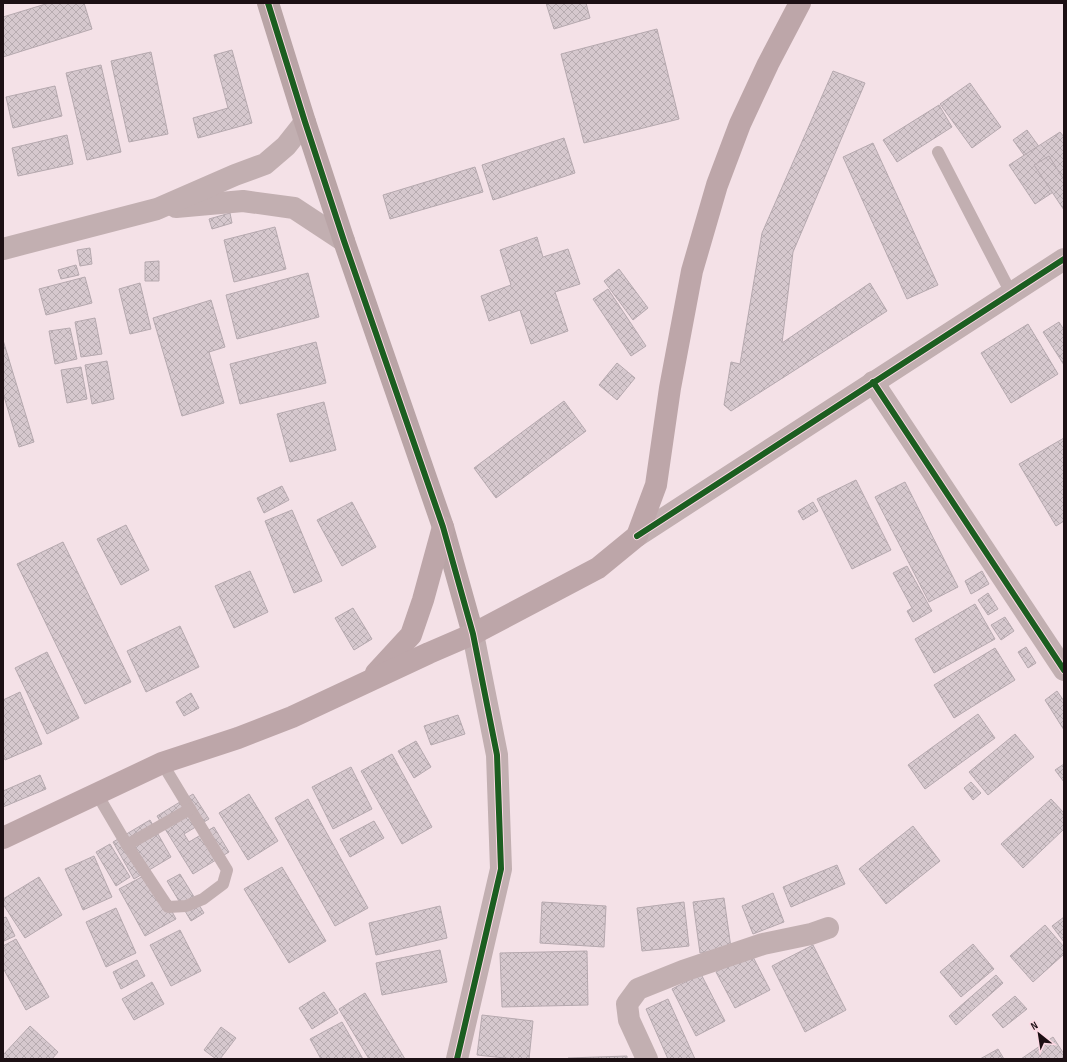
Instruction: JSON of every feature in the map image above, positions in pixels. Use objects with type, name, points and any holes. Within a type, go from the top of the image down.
[{"type":"main road","points":[[3,838],[162,763],[238,738],[285,719],[473,634],[598,568],[637,536],[656,485],[670,388],[692,271],[718,184],[740,124],[768,64],[800,3]]},
{"type":"main road","points":[[370,680],[411,635],[423,600],[443,527]]},
{"type":"street","points":[[268,3],[344,241],[443,527],[473,634],[497,755],[501,869],[457,1059]]},
{"type":"street","points":[[3,249],[157,209],[235,175],[265,164],[286,146],[305,122]]},
{"type":"street","points":[[157,209],[243,201],[294,208],[344,241]]},
{"type":"street","points":[[637,536],[1064,259]]},
{"type":"street","points":[[873,382],[1064,670]]},
{"type":"street","points":[[647,1059],[629,1020],[627,1004],[638,989],[683,971],[763,944],[811,934],[828,928]]},
{"type":"lane","points":[[938,152],[1011,293]]},
{"type":"lane","points":[[97,794],[127,845],[168,907],[186,906],[203,899],[223,884],[226,870],[162,763]]},
{"type":"lane","points":[[127,845],[190,809]]},
{"type":"building","points":[[49,3],[84,3],[92,29],[3,57],[3,17]]},
{"type":"building","points":[[546,3],[586,3],[590,18],[554,29]]},
{"type":"building","points":[[657,29],[679,119],[584,143],[561,54]]},
{"type":"building","points":[[232,50],[252,123],[198,138],[193,118],[228,108],[214,55]]},
{"type":"building","points":[[151,52],[168,134],[129,142],[111,61]]},
{"type":"building","points":[[101,65],[121,152],[87,160],[66,73]]},
{"type":"building","points":[[833,71],[865,83],[793,252],[782,343],[870,283],[887,311],[731,411],[724,405],[731,362],[740,364],[762,233]]},
{"type":"building","points":[[970,83],[1001,127],[972,148],[940,104]]},
{"type":"building","points":[[55,86],[62,116],[13,128],[6,97]]},
{"type":"building","points":[[939,105],[952,127],[897,162],[883,140]]},
{"type":"building","points":[[1027,130],[1040,148],[1026,158],[1013,140]]},
{"type":"building","points":[[1060,132],[1064,137],[1064,185],[1035,204],[1009,165]]},
{"type":"building","points":[[67,135],[73,164],[18,176],[12,148]]},
{"type":"building","points":[[564,138],[575,173],[493,200],[482,165]]},
{"type":"building","points":[[873,143],[938,285],[907,299],[843,157]]},
{"type":"building","points":[[1049,156],[1064,180],[1064,210],[1034,165]]},
{"type":"building","points":[[475,167],[483,192],[390,219],[383,195]]},
{"type":"building","points":[[230,213],[232,223],[212,229],[209,219]]},
{"type":"building","points":[[275,227],[286,269],[234,282],[224,240]]},
{"type":"building","points":[[537,237],[543,257],[568,249],[580,284],[555,292],[568,331],[531,344],[520,310],[489,321],[481,296],[511,285],[500,250]]},
{"type":"building","points":[[90,248],[92,264],[80,266],[77,250]]},
{"type":"building","points":[[159,261],[159,281],[145,281],[145,262]]},
{"type":"building","points":[[76,265],[79,275],[61,279],[58,270]]},
{"type":"building","points":[[619,269],[648,308],[633,320],[604,281]]},
{"type":"building","points":[[308,273],[319,317],[237,339],[226,295]]},
{"type":"building","points":[[85,277],[92,303],[46,315],[39,289]]},
{"type":"building","points":[[140,283],[151,329],[130,334],[119,289]]},
{"type":"building","points":[[608,289],[646,346],[631,356],[593,299]]},
{"type":"building","points":[[211,300],[225,347],[209,352],[224,403],[182,416],[153,318]]},
{"type":"building","points":[[95,318],[102,354],[81,357],[75,322]]},
{"type":"building","points":[[1059,322],[1064,330],[1064,365],[1043,332]]},
{"type":"building","points":[[1028,324],[1058,374],[1011,403],[981,353]]},
{"type":"building","points":[[70,328],[77,359],[55,364],[49,331]]},
{"type":"building","points":[[3,340],[34,442],[19,447],[3,393]]},
{"type":"building","points":[[316,342],[326,383],[240,404],[230,364]]},
{"type":"building","points":[[107,361],[114,399],[92,404],[85,365]]},
{"type":"building","points":[[617,363],[635,378],[617,400],[599,385]]},
{"type":"building","points":[[81,367],[87,399],[67,403],[61,370]]},
{"type":"building","points":[[564,401],[586,431],[496,498],[474,468]]},
{"type":"building","points":[[324,402],[336,450],[290,462],[277,414]]},
{"type":"building","points":[[1064,438],[1064,521],[1056,526],[1019,464]]},
{"type":"building","points":[[856,480],[891,550],[852,569],[817,499]]},
{"type":"building","points":[[905,482],[958,587],[929,602],[875,497]]},
{"type":"building","points":[[282,486],[289,500],[264,513],[257,498]]},
{"type":"building","points":[[352,502],[376,547],[342,566],[317,520]]},
{"type":"building","points":[[813,502],[818,511],[803,520],[798,511]]},
{"type":"building","points":[[292,510],[322,581],[294,593],[265,521]]},
{"type":"building","points":[[126,525],[149,570],[121,585],[97,539]]},
{"type":"building","points":[[63,542],[131,682],[85,704],[17,564]]},
{"type":"building","points":[[907,566],[932,611],[913,622],[907,611],[912,608],[893,573]]},
{"type":"building","points":[[250,571],[268,612],[234,628],[215,586]]},
{"type":"building","points":[[982,571],[989,584],[971,594],[965,581]]},
{"type":"building","points":[[988,593],[998,609],[988,615],[978,600]]},
{"type":"building","points":[[975,604],[995,639],[934,673],[915,639]]},
{"type":"building","points":[[353,608],[372,639],[354,650],[335,618]]},
{"type":"building","points":[[1005,617],[1014,631],[1001,640],[991,625]]},
{"type":"building","points":[[180,626],[199,667],[146,692],[127,651]]},
{"type":"building","points":[[1026,647],[1036,663],[1028,668],[1018,652]]},
{"type":"building","points":[[995,648],[1015,680],[954,718],[934,685]]},
{"type":"building","points":[[47,652],[79,718],[47,734],[15,668]]},
{"type":"building","points":[[1057,691],[1064,701],[1064,730],[1045,700]]},
{"type":"building","points":[[20,692],[42,744],[5,760],[3,756],[3,700]]},
{"type":"building","points":[[191,693],[199,708],[184,716],[176,702]]},
{"type":"building","points":[[978,714],[995,738],[925,789],[908,765]]},
{"type":"building","points":[[458,715],[465,734],[431,745],[424,726]]},
{"type":"building","points":[[1015,734],[1034,757],[988,795],[969,772]]},
{"type":"building","points":[[416,741],[431,767],[414,778],[398,751]]},
{"type":"building","points":[[392,754],[432,827],[402,844],[361,771]]},
{"type":"building","points":[[1064,764],[1064,782],[1055,770]]},
{"type":"building","points":[[351,767],[372,809],[333,829],[312,787]]},
{"type":"building","points":[[40,775],[46,789],[3,807],[3,791]]},
{"type":"building","points":[[971,782],[981,793],[973,800],[964,788]]},
{"type":"building","points":[[193,794],[209,819],[184,834],[189,842],[214,827],[229,852],[193,874],[157,816]]},
{"type":"building","points":[[249,794],[278,841],[248,860],[219,813]]},
{"type":"building","points":[[308,799],[368,908],[335,926],[275,818]]},
{"type":"building","points":[[1051,799],[1064,813],[1064,829],[1023,868],[1001,844]]},
{"type":"building","points":[[150,820],[171,857],[134,879],[113,842]]},
{"type":"building","points":[[374,821],[384,838],[350,857],[340,839]]},
{"type":"building","points":[[913,826],[940,861],[886,904],[859,869]]},
{"type":"building","points":[[110,844],[130,877],[116,886],[96,852]]},
{"type":"building","points":[[94,856],[112,897],[83,910],[65,869]]},
{"type":"building","points":[[837,865],[845,884],[791,907],[783,887]]},
{"type":"building","points":[[282,867],[326,941],[289,963],[244,889]]},
{"type":"building","points":[[151,872],[176,919],[145,936],[119,889]]},
{"type":"building","points":[[180,874],[204,913],[191,921],[167,881]]},
{"type":"building","points":[[39,877],[62,915],[25,938],[3,904],[3,899]]},
{"type":"building","points":[[773,893],[784,922],[753,934],[742,906]]},
{"type":"building","points":[[724,898],[731,948],[700,953],[693,902]]},
{"type":"building","points":[[542,902],[606,906],[604,947],[540,943]]},
{"type":"building","points":[[684,902],[689,946],[642,951],[637,908]]},
{"type":"building","points":[[440,906],[447,938],[376,955],[369,923]]},
{"type":"building","points":[[116,908],[136,953],[106,967],[86,922]]},
{"type":"building","points":[[6,917],[15,936],[4,941],[3,918]]},
{"type":"building","points":[[1064,917],[1064,942],[1052,926]]},
{"type":"building","points":[[1045,925],[1064,947],[1064,954],[1033,982],[1010,956]]},
{"type":"building","points":[[180,930],[201,971],[171,986],[150,945]]},
{"type":"building","points":[[16,939],[49,997],[26,1010],[3,968],[3,946]]},
{"type":"building","points":[[973,944],[994,969],[961,997],[940,972]]},
{"type":"building","points":[[813,945],[846,1010],[805,1032],[772,966]]},
{"type":"building","points":[[440,950],[447,982],[382,995],[376,963]]},
{"type":"building","points":[[587,951],[588,1005],[502,1007],[500,953]]},
{"type":"building","points":[[751,953],[770,990],[735,1008],[716,972]]},
{"type":"building","points":[[137,960],[145,976],[121,989],[113,972]]},
{"type":"building","points":[[701,974],[725,1021],[696,1036],[672,989]]},
{"type":"building","points":[[996,975],[1003,983],[956,1025],[949,1016]]},
{"type":"building","points":[[152,982],[164,1004],[134,1020],[122,999]]},
{"type":"building","points":[[324,992],[338,1013],[312,1029],[299,1008]]},
{"type":"building","points":[[365,993],[405,1059],[369,1059],[339,1009]]},
{"type":"building","points":[[1015,996],[1027,1009],[1003,1028],[992,1015]]},
{"type":"building","points":[[668,999],[695,1059],[668,1059],[646,1009]]},
{"type":"building","points":[[482,1015],[533,1021],[529,1059],[477,1055]]},
{"type":"building","points":[[342,1022],[363,1059],[321,1059],[310,1039]]},
{"type":"building","points":[[30,1026],[58,1052],[52,1059],[3,1059],[3,1055]]},
{"type":"building","points":[[221,1027],[236,1038],[220,1059],[216,1059],[204,1050]]},
{"type":"building","points":[[1053,1037],[1064,1054],[1064,1059],[1021,1059]]},
{"type":"building","points":[[998,1049],[1004,1059],[980,1059]]},
{"type":"building","points":[[627,1056],[627,1059],[568,1059],[568,1058]]},
{"type":"cycle path","points":[[268,3],[344,241],[443,527],[473,634],[497,755],[501,869],[457,1059]]},
{"type":"cycle path","points":[[637,536],[1064,259]]},
{"type":"cycle path","points":[[873,382],[1064,670]]}]
